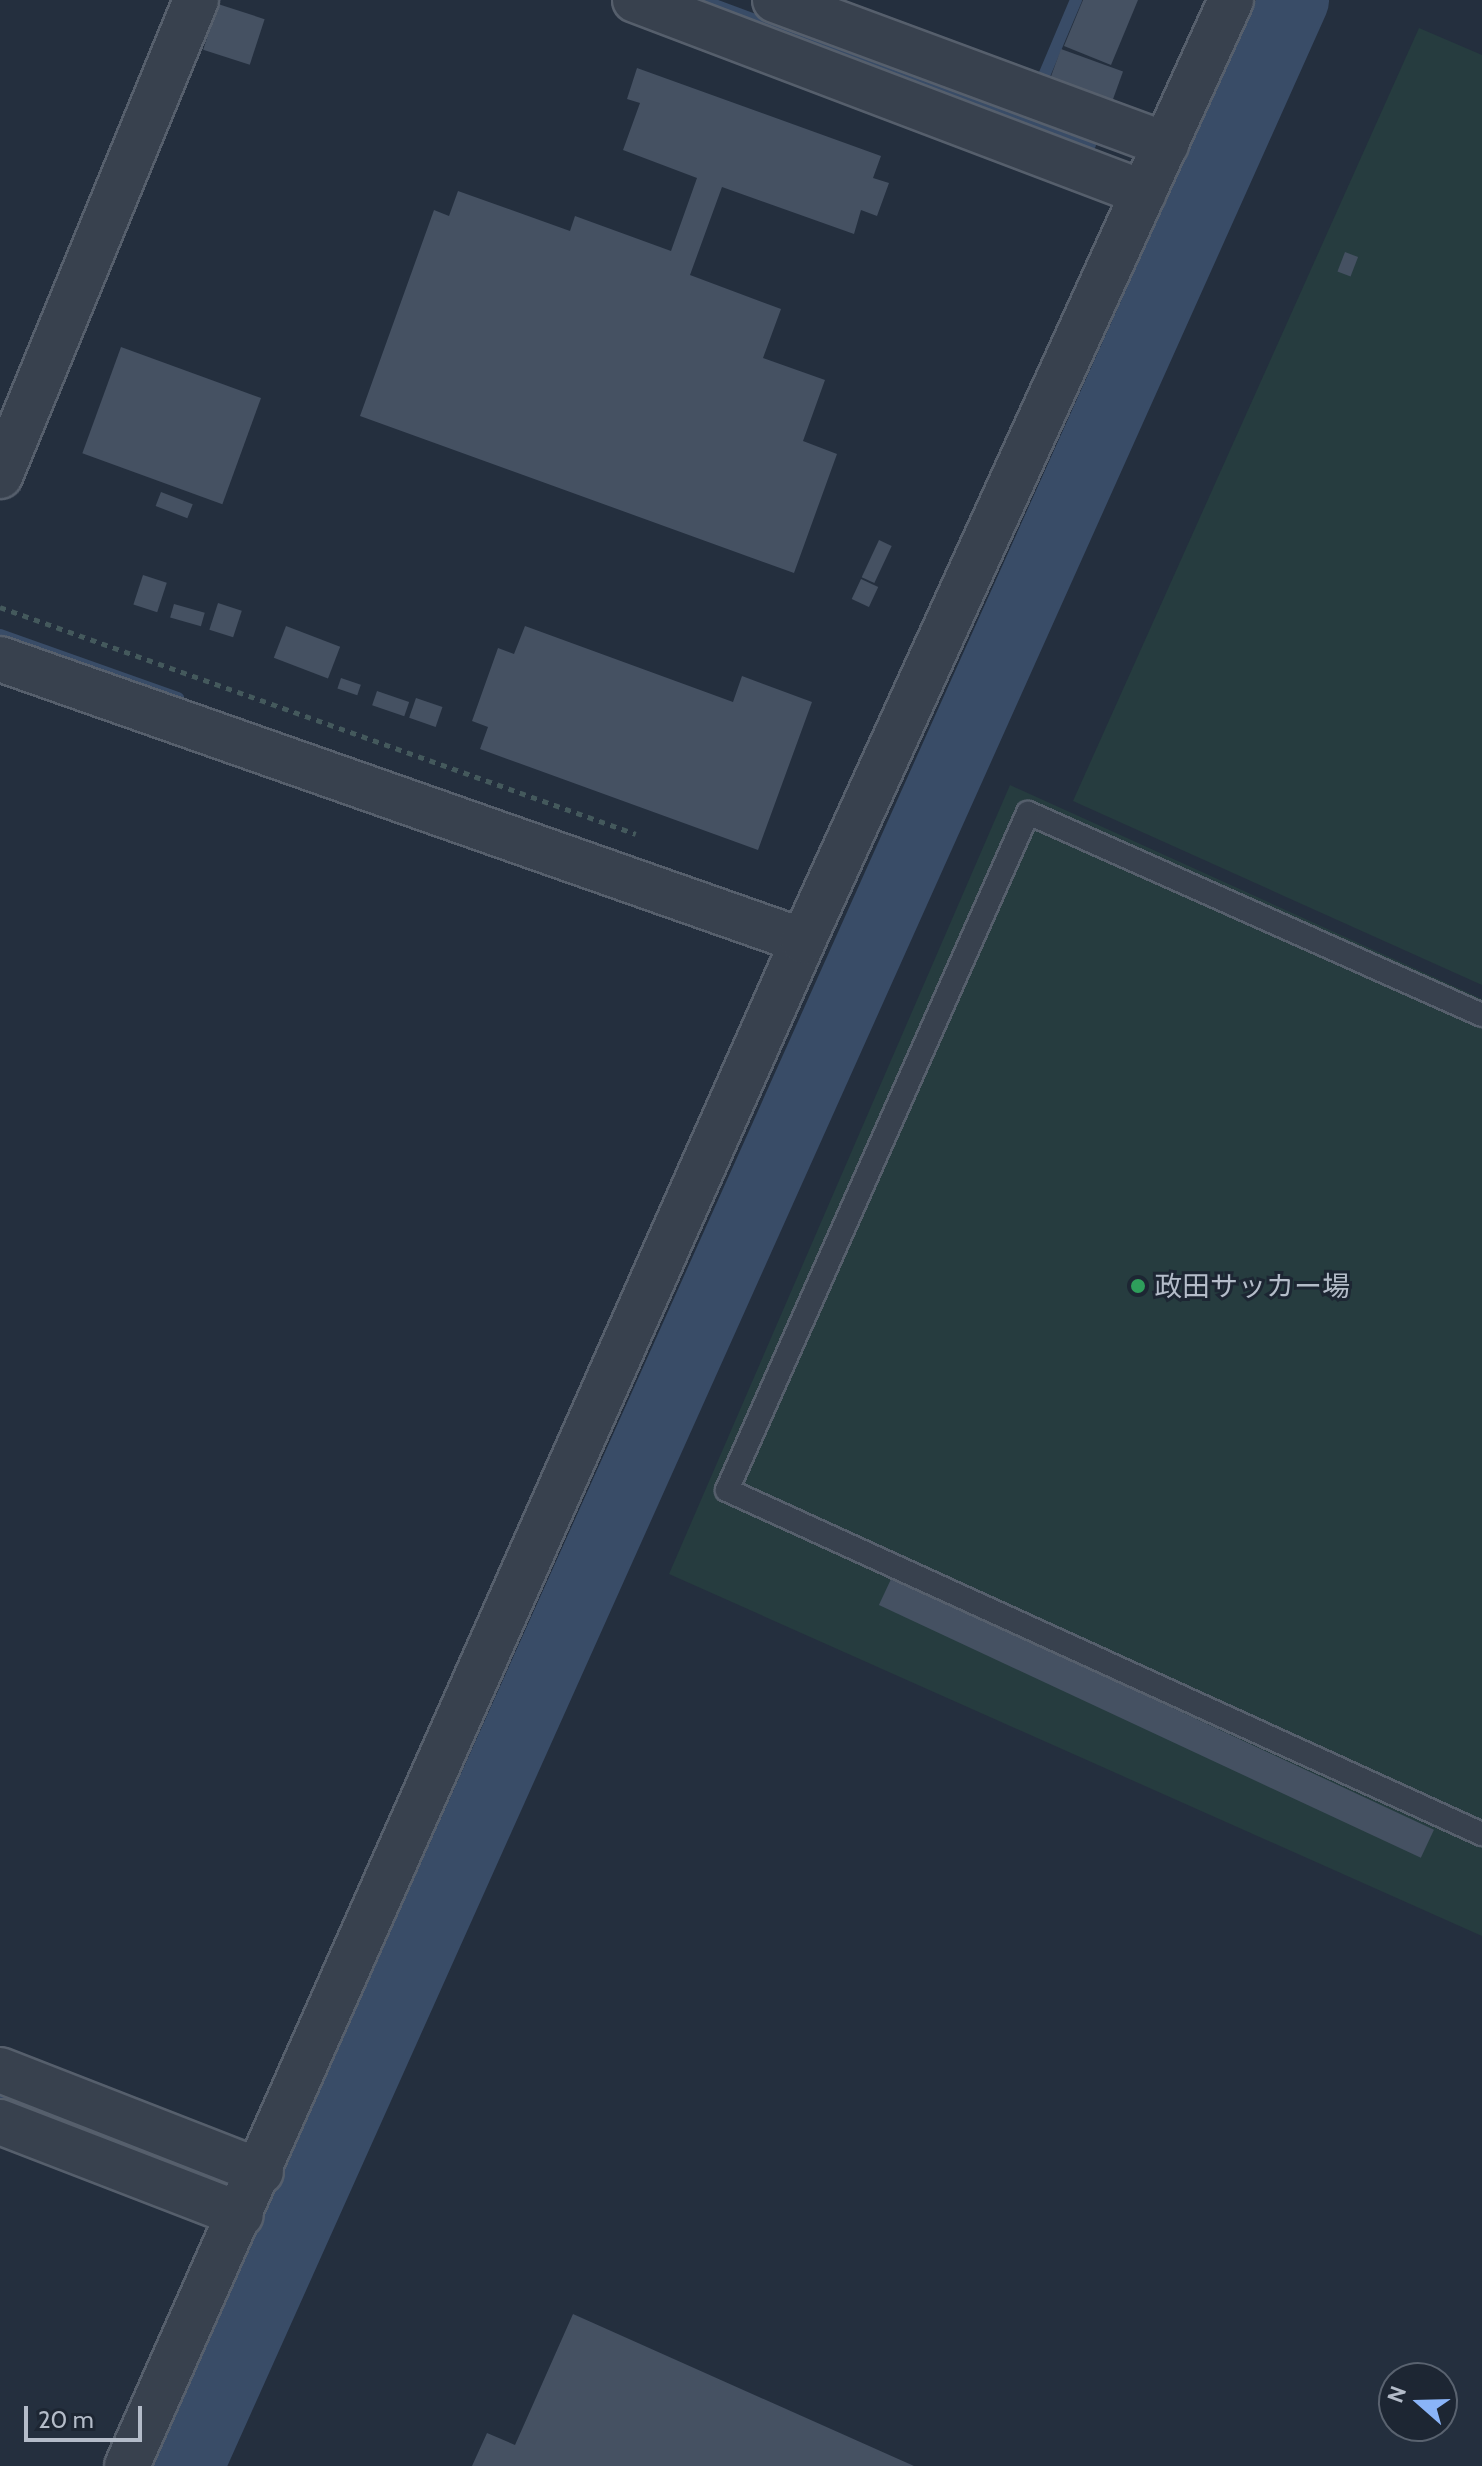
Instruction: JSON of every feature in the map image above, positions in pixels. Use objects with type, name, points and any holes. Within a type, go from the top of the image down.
[{"type":"street","points":[[0,476],[196,0]]},
{"type":"street","points":[[635,0],[1144,193]]},
{"type":"street","points":[[775,0],[1166,145]]},
{"type":"street","points":[[127,2466],[261,2172],[803,941],[1231,0]]},
{"type":"street","points":[[0,659],[803,941]]},
{"type":"street","points":[[0,2070],[261,2172]]},
{"type":"street","points":[[0,2122],[241,2215]]},
{"type":"lane","points":[[1482,1015],[1028,813],[727,1490],[1482,1834]]},
{"type":"path","points":[[0,607],[640,836]]},
{"type":"green space","points":[[1419,28],[1482,55],[1482,985],[1073,801]]},
{"type":"green space","name":"政田サッカー場","points":[[1010,785],[1482,999],[1482,1936],[669,1574]]},
{"type":"building","points":[[1083,0],[1138,0],[1111,65],[1064,46]]},
{"type":"building","points":[[218,4],[265,19],[250,65],[203,50]]},
{"type":"building","points":[[1061,49],[1123,72],[1111,105],[1049,83]]},
{"type":"building","points":[[637,68],[881,156],[873,178],[889,183],[877,216],[861,210],[854,234],[722,187],[690,275],[781,309],[763,358],[825,380],[803,441],[837,454],[794,573],[360,416],[434,210],[449,216],[458,191],[570,231],[575,216],[671,251],[697,178],[623,150],[640,103],[627,99]]},
{"type":"building","points":[[1345,252],[1358,257],[1351,277],[1337,272]]},
{"type":"building","points":[[121,347],[261,398],[222,504],[82,453]]},
{"type":"building","points":[[161,492],[193,504],[187,518],[156,506]]},
{"type":"building","points":[[879,540],[892,546],[874,583],[862,577]]},
{"type":"building","points":[[143,575],[167,583],[157,612],[133,604]]},
{"type":"building","points":[[861,579],[878,587],[869,607],[852,599]]},
{"type":"building","points":[[218,603],[242,611],[233,637],[209,630]]},
{"type":"building","points":[[174,604],[205,613],[201,626],[170,617]]},
{"type":"building","points":[[286,626],[340,647],[328,679],[274,658]]},
{"type":"building","points":[[525,626],[733,702],[742,676],[812,702],[758,850],[480,749],[488,727],[472,721],[498,648],[514,654]]},
{"type":"building","points":[[341,678],[361,685],[357,695],[337,688]]},
{"type":"building","points":[[377,691],[409,702],[404,716],[372,705]]},
{"type":"building","points":[[416,698],[442,707],[436,727],[409,718]]},
{"type":"building","points":[[892,1577],[1434,1830],[1421,1858],[879,1605]]},
{"type":"building","points":[[573,2314],[914,2466],[472,2466],[487,2433],[515,2445]]},
{"type":"waterway","points":[[701,0],[1090,145]]},
{"type":"waterway","points":[[1043,78],[1076,0]]},
{"type":"waterway","points":[[189,2466],[1294,0]]},
{"type":"waterway","points":[[1190,183],[1208,191]]},
{"type":"waterway","points":[[0,635],[178,698]]},
{"type":"waterway","points":[[853,935],[874,942]]},
{"type":"waterway","points":[[0,2095],[185,2167]]},
{"type":"waterway","points":[[284,2205],[303,2213]]},
{"type":"place","name":"政田サッカー場","points":[[1138,1286]]}]
